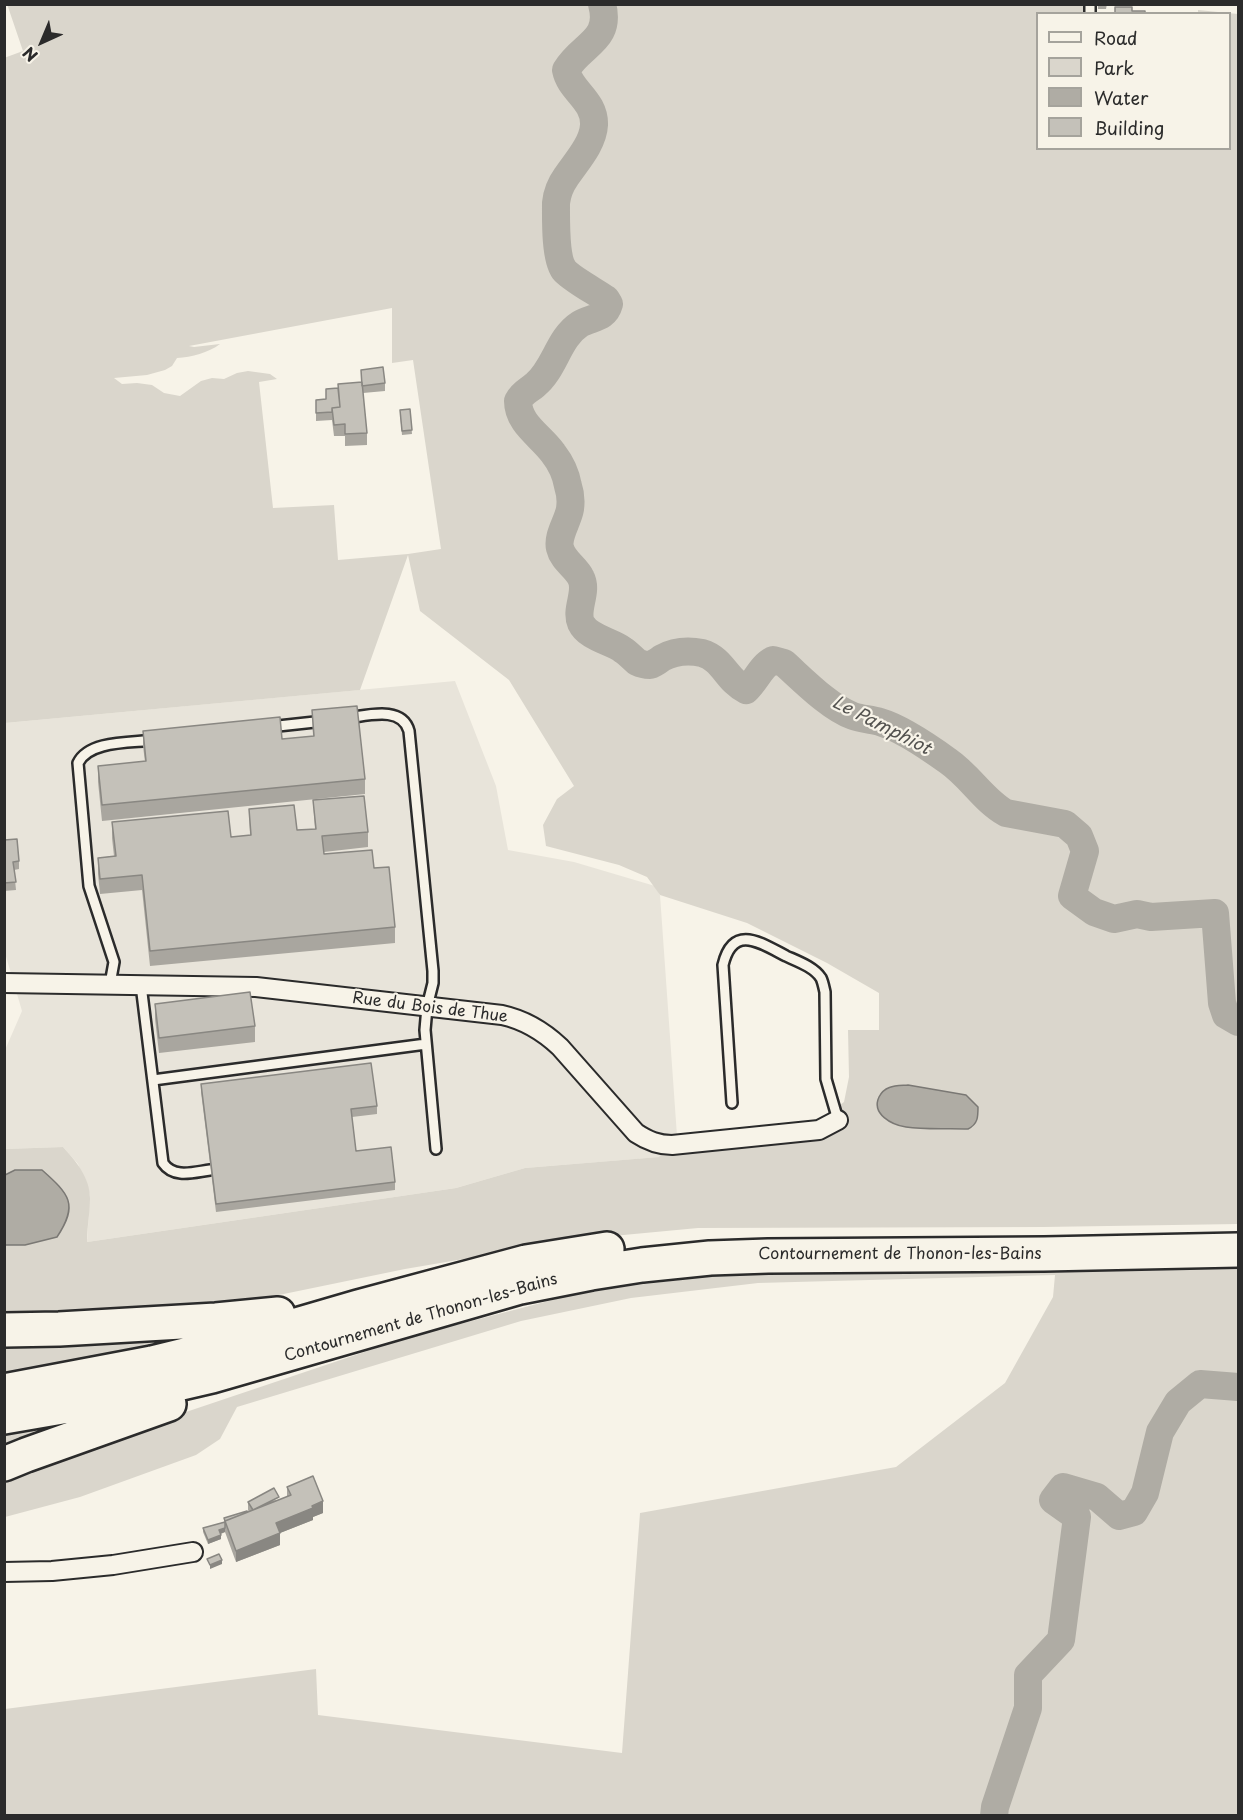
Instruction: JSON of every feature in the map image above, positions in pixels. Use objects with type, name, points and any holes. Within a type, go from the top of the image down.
[{"type":"highway","name":"Contournement de Thonon-les-Bains","points":[[4,1417],[126,1396],[212,1376],[520,1287],[642,1265],[710,1258],[1044,1247],[1239,1237]]},
{"type":"highway","name":"Contournement de Thonon-les-Bains","points":[[4,1391],[152,1363],[238,1342],[526,1262],[644,1244],[712,1239],[1239,1250]]},
{"type":"highway","points":[[4,1330],[50,1330],[225,1320],[358,1307]]},
{"type":"highway","points":[[4,1464],[134,1417],[306,1350]]},
{"type":"street","name":"Rue du Bois de Thue","points":[[4,983],[256,987],[502,1015],[519,1019],[540,1030],[560,1047],[629,1126],[652,1142],[672,1145],[819,1130],[838,1120]]},
{"type":"street","points":[[4,1572],[52,1571],[113,1565],[193,1552]]},
{"type":"lane","points":[[254,729],[381,714],[396,717],[407,725],[434,971],[425,1030],[436,1149]]},
{"type":"lane","points":[[110,984],[114,962],[89,886],[78,763],[86,752],[97,746],[162,739]]},
{"type":"lane","points":[[732,1103],[723,965],[726,953],[732,946],[742,940],[753,939],[812,969],[822,979],[825,992],[826,1078],[838,1120]]},
{"type":"lane","points":[[141,985],[165,1166],[180,1174],[210,1170]]},
{"type":"lane","points":[[153,1080],[426,1044]]},
{"type":"shaded area","points":[[455,681],[496,786],[508,850],[574,862],[655,886],[660,895],[677,1136],[660,1157],[525,1168],[456,1188],[87,1242],[90,1195],[78,1164],[71,1156],[63,1147],[5,1149],[5,1050],[22,1011],[5,953],[5,723]]},
{"type":"green space","points":[[7,4],[1097,5],[1097,12],[1036,12],[1036,150],[1231,150],[1231,13],[1238,14],[1238,1224],[698,1228],[581,1239],[405,1269],[274,1296],[128,1311],[5,1313],[5,1245],[25,1245],[15,1170],[5,1175],[5,1149],[63,1147],[68,1152],[88,1184],[90,1203],[87,1242],[456,1188],[525,1168],[659,1157],[677,1136],[822,1119],[844,1102],[849,1077],[848,1030],[879,1030],[879,993],[827,963],[747,923],[660,895],[647,877],[619,865],[546,846],[543,825],[557,799],[574,786],[509,680],[420,611],[408,555],[360,690],[5,723],[4,58],[23,51]],"holes":[[[392,308],[392,363],[413,360],[441,549],[338,560],[334,505],[273,508],[259,382],[277,379],[270,374],[248,371],[224,379],[212,378],[201,381],[180,396],[164,393],[152,385],[122,384],[114,378],[147,375],[165,370],[172,366],[177,358],[200,354],[220,344],[189,346]]]},
{"type":"green space","points":[[1238,1259],[1238,1815],[5,1815],[5,1709],[316,1669],[318,1715],[622,1753],[640,1513],[896,1467],[1005,1383],[1053,1297],[1055,1275],[758,1283],[631,1298],[521,1321],[237,1407],[220,1439],[196,1455],[80,1497],[5,1517],[5,1476],[76,1449],[406,1338],[587,1291],[754,1271]]},
{"type":"green space","points":[[4,1334],[214,1336],[5,1375]]},
{"type":"green space","points":[[133,1406],[5,1456],[5,1432]]},
{"type":"water","points":[[908,1085],[966,1095],[978,1107],[976,1122],[968,1129],[929,1129],[906,1127],[884,1118],[877,1103],[881,1093],[888,1088]]},
{"type":"water","points":[[15,1170],[42,1170],[64,1193],[68,1200],[68,1216],[57,1237],[25,1245],[5,1245],[5,1175]]},
{"type":"building","points":[[1115,7],[1132,7],[1132,11],[1145,11],[1145,12],[1115,12]]},
{"type":"building","points":[[383,367],[385,383],[362,386],[361,370]]},
{"type":"building","points":[[362,382],[367,433],[345,434],[345,424],[334,425],[332,408],[340,407],[338,384]]},
{"type":"building","points":[[338,388],[340,407],[332,408],[332,412],[316,413],[316,400],[326,399],[326,389]]},
{"type":"building","points":[[410,409],[412,430],[402,431],[400,410]]},
{"type":"building","points":[[357,706],[365,779],[102,805],[98,766],[146,761],[143,731],[280,717],[282,739],[314,736],[312,710]]},
{"type":"building","points":[[364,796],[368,832],[322,836],[324,854],[372,850],[374,868],[389,867],[395,927],[150,951],[142,875],[100,879],[98,858],[116,856],[112,822],[228,811],[231,837],[251,835],[249,809],[294,805],[297,830],[316,829],[313,800]]},
{"type":"building","points":[[17,839],[19,861],[13,862],[16,882],[4,883],[4,840]]},
{"type":"building","points":[[250,992],[255,1026],[159,1038],[155,1004]]},
{"type":"building","points":[[371,1063],[377,1106],[351,1109],[356,1151],[391,1147],[395,1182],[216,1204],[201,1084]]},
{"type":"building","points":[[313,1476],[323,1501],[312,1506],[313,1508],[276,1523],[280,1533],[236,1551],[225,1521],[291,1495],[287,1487]]},
{"type":"building","points":[[274,1488],[279,1497],[253,1510],[248,1502]]},
{"type":"building","points":[[248,1512],[225,1521],[224,1518]]},
{"type":"building","points":[[225,1522],[225,1528],[219,1530],[221,1535],[208,1540],[203,1528]]},
{"type":"building","points":[[219,1554],[222,1560],[210,1565],[207,1559]]},
{"type":"waterway","name":"Le Pamphiot","points":[[602,4],[604,16],[599,34],[566,70],[572,84],[591,109],[594,125],[591,139],[559,189],[556,203],[556,228],[559,257],[564,270],[606,299],[609,304],[601,315],[580,324],[566,337],[542,378],[518,401],[526,423],[556,457],[567,482],[570,509],[559,543],[564,557],[579,574],[583,583],[579,612],[584,628],[618,647],[637,662],[648,665],[676,653],[686,651],[702,653],[715,660],[734,681],[746,690],[773,660],[784,663],[844,712],[888,725],[933,750],[956,767],[991,802],[1006,813],[1065,824],[1079,836],[1085,851],[1072,896],[1094,912],[1114,919],[1137,914],[1151,917],[1215,913],[1222,1003],[1226,1015],[1238,1022]]},
{"type":"waterway","name":"Le Pamphiot","points":[[994,1816],[1028,1708],[1028,1675],[1061,1640],[1077,1517],[1053,1500],[1063,1487],[1097,1497],[1119,1516],[1134,1512],[1145,1493],[1160,1432],[1178,1402],[1200,1384],[1238,1387]]}]
